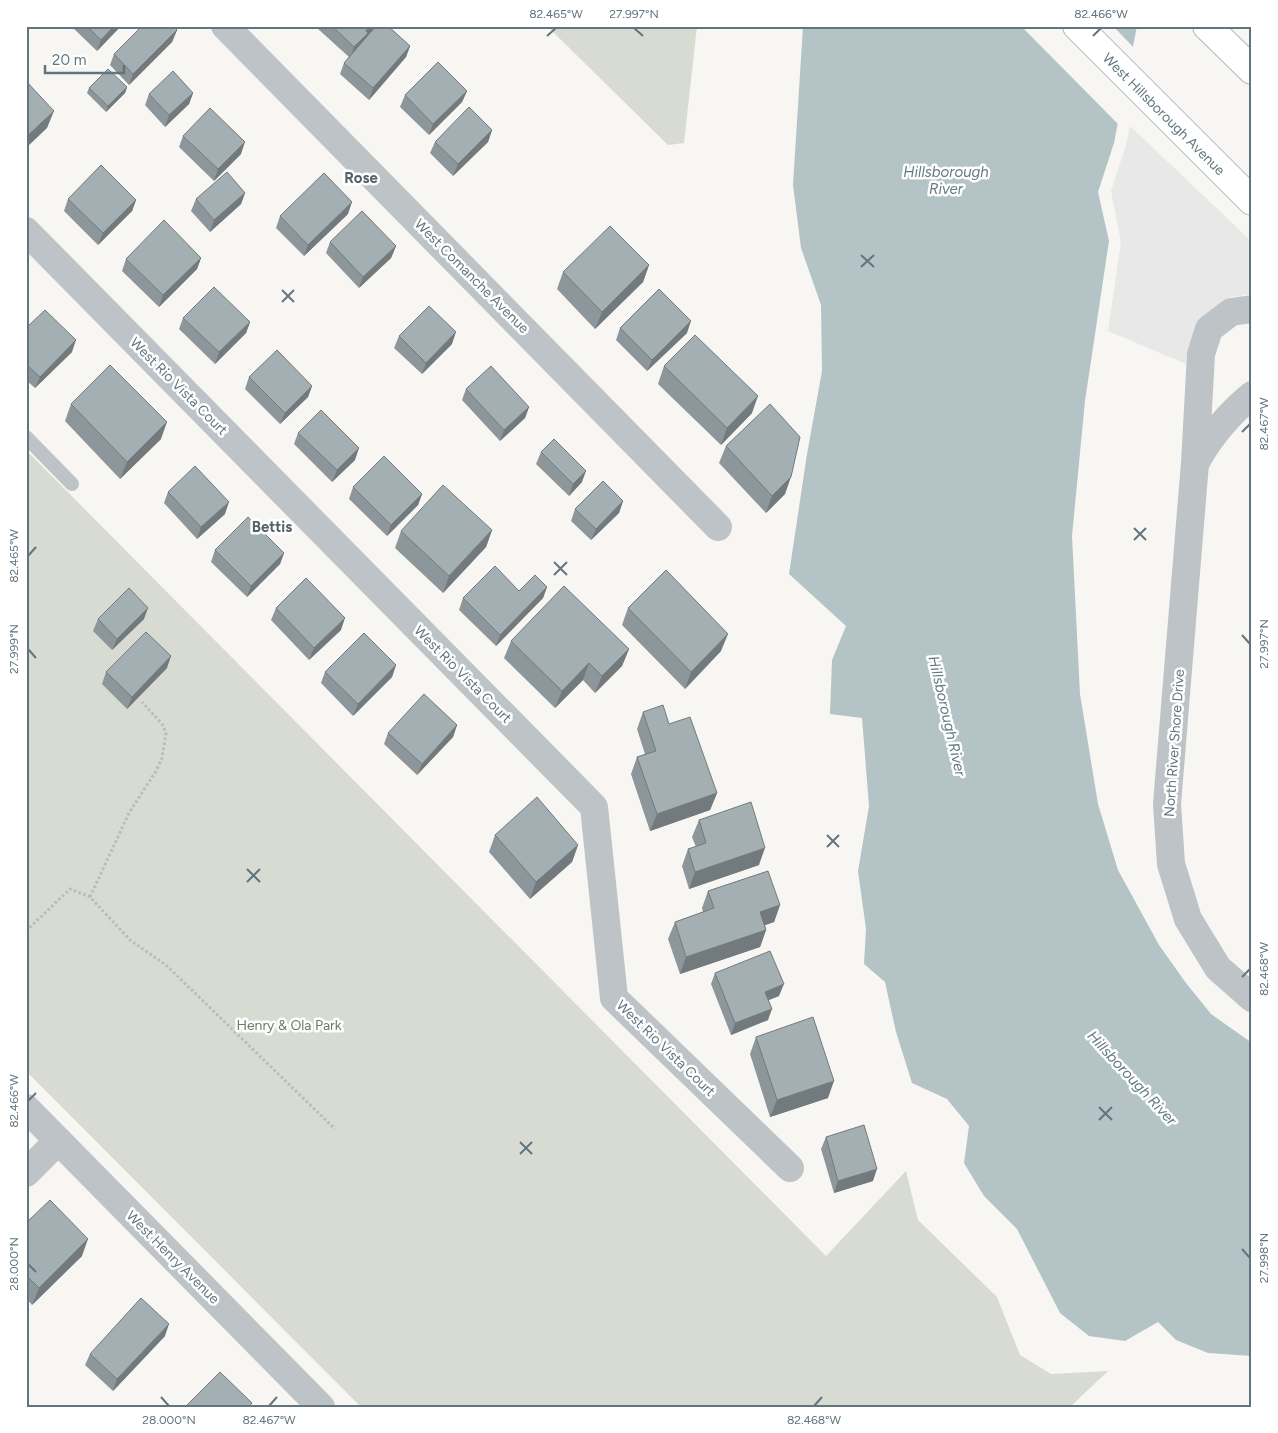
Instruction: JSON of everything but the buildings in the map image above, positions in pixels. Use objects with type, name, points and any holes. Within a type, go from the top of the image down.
[{"type":"main road","name":"West Hillsborough Avenue","points":[[1077,26],[1252,201]]},
{"type":"main road","points":[[1208,26],[1252,70]]},
{"type":"street","name":"West Comanche Avenue","points":[[225,26],[718,527]]},
{"type":"street","name":"West Rio Vista Court","points":[[26,230],[594,807],[614,998],[790,1168]]},
{"type":"street","name":"North River Shore Drive","points":[[1252,309],[1230,312],[1209,329],[1200,354],[1195,463],[1167,804],[1171,864],[1188,919],[1218,968],[1252,998]]},
{"type":"street","name":"North River Shore Drive","points":[[1195,463],[1206,443],[1236,408],[1252,395]]},
{"type":"street","name":"West Henry Avenue","points":[[26,1108],[321,1407]]},
{"type":"street","points":[[26,1173],[58,1141]]},
{"type":"lane","points":[[26,437],[72,484]]},
{"type":"path","points":[[90,897],[98,877],[106,867],[129,813],[156,772],[162,758],[166,733],[162,724],[142,702]]},
{"type":"path","points":[[26,931],[70,889],[90,897],[130,940],[166,965],[335,1129]]},
{"type":"shaded area","points":[[1130,126],[1252,242],[1252,294],[1231,297],[1222,301],[1201,318],[1187,351],[1186,364],[1108,331],[1121,242],[1111,191]]},
{"type":"green space","points":[[547,26],[697,26],[684,143],[668,145]]},
{"type":"green space","name":"Henry & Ola Park","points":[[26,450],[826,1256],[906,1171],[918,1220],[997,1297],[1020,1355],[1051,1374],[1108,1371],[1070,1407],[361,1407],[26,1071]]},
{"type":"water","name":"Hillsborough River","points":[[803,26],[1137,26],[1114,143],[1098,192],[1109,241],[1085,401],[1072,536],[1080,694],[1098,804],[1118,870],[1159,945],[1186,983],[1211,1014],[1252,1043],[1252,1356],[1208,1353],[1176,1340],[1158,1322],[1125,1341],[1089,1336],[1060,1313],[1017,1229],[984,1196],[964,1163],[969,1126],[947,1099],[912,1083],[896,1032],[885,982],[864,964],[866,929],[858,871],[869,806],[862,718],[830,714],[832,660],[846,626],[789,574],[822,371],[821,305],[801,248],[793,185]]},
{"type":"pier","points":[[1021,26],[1113,26],[1135,49],[1120,126]]},
{"type":"district","name":"Rose","points":[[361,178]]},
{"type":"district","name":"Bettis","points":[[272,527]]}]
